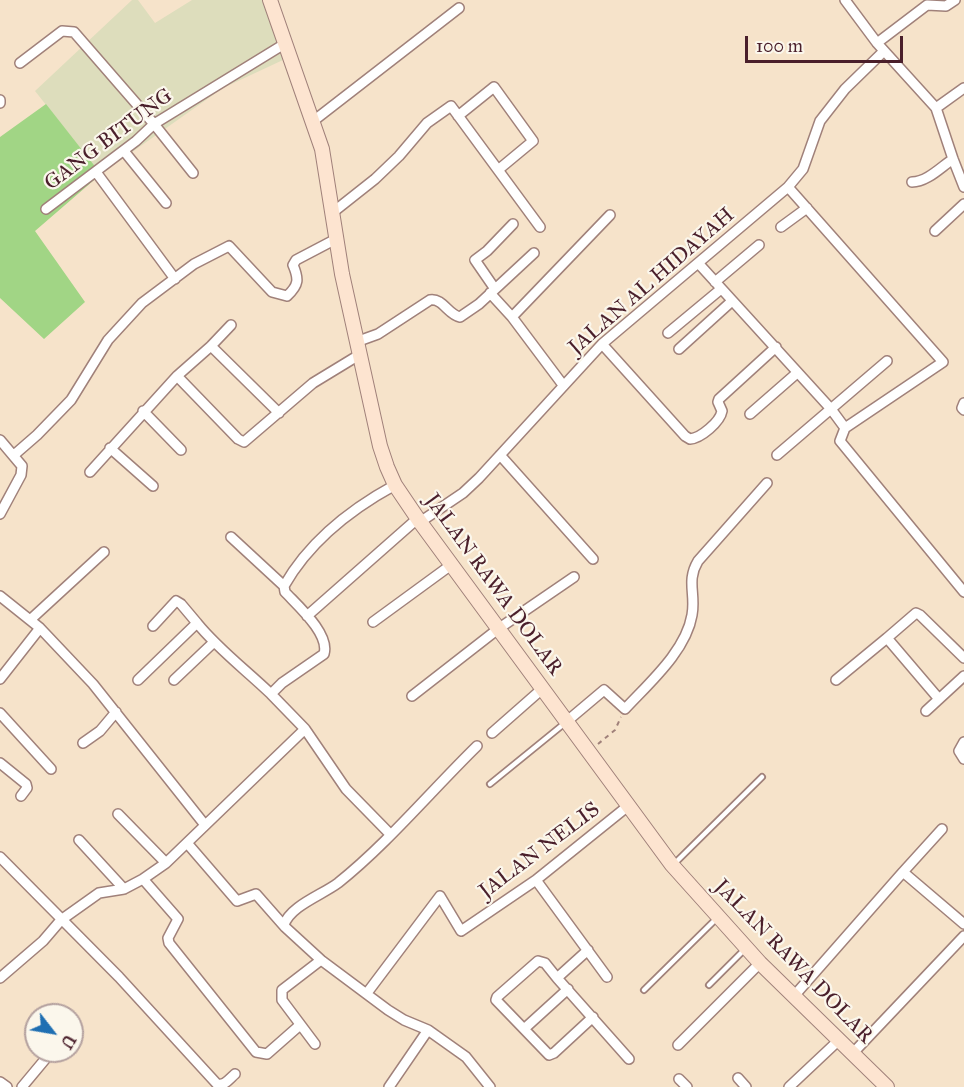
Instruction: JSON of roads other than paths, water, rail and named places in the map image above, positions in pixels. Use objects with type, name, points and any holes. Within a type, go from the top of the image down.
[{"type":"street","name":"JALAN RAWA DOLAR","points":[[270,0],[322,149],[336,239],[358,349],[380,446],[395,485],[418,520],[672,865],[760,963],[887,1087]]},
{"type":"street","points":[[845,0],[877,43],[936,108],[964,187]]},
{"type":"street","points":[[877,43],[927,5],[946,6],[955,0]]},
{"type":"street","points":[[312,122],[459,8]]},
{"type":"street","points":[[20,63],[62,31],[74,32],[193,173]]},
{"type":"street","name":"GANG BITUNG","points":[[46,210],[123,151],[154,124],[286,43]]},
{"type":"street","name":"JALAN AL HIDAYAH","points":[[307,616],[418,520],[463,493],[602,344],[788,187],[803,169],[820,121],[845,89],[884,51]]},
{"type":"street","points":[[458,116],[494,87],[533,141],[498,170]]},
{"type":"street","points":[[936,108],[964,88]]},
{"type":"street","points":[[332,213],[375,179],[434,116],[437,117],[450,106],[540,227]]},
{"type":"street","points":[[123,151],[166,203]]},
{"type":"street","points":[[912,182],[930,176],[953,159]]},
{"type":"street","points":[[96,172],[175,279]]},
{"type":"street","points":[[788,187],[944,362],[845,428],[840,441],[964,592]]},
{"type":"street","points":[[935,231],[964,204]]},
{"type":"street","points":[[781,227],[807,208]]},
{"type":"street","points":[[512,318],[610,215]]},
{"type":"street","points":[[513,224],[475,260],[512,318],[563,385]]},
{"type":"street","points":[[14,455],[71,400],[108,340],[142,303],[194,264],[229,246],[272,292],[287,296],[298,282],[293,265],[296,260],[336,239]]},
{"type":"street","points":[[668,333],[759,245]]},
{"type":"street","points":[[177,376],[242,442],[358,349],[430,300],[439,301],[454,316],[460,317],[493,291],[534,253]]},
{"type":"street","points":[[699,264],[776,347],[845,428]]},
{"type":"street","points":[[680,349],[732,302]]},
{"type":"street","points":[[90,472],[143,411],[231,325]]},
{"type":"street","points":[[602,344],[690,439],[699,437],[721,416],[722,411],[718,402],[721,396],[776,347]]},
{"type":"street","points":[[212,346],[279,413]]},
{"type":"street","points":[[777,455],[886,361]]},
{"type":"street","points":[[750,414],[797,373]]},
{"type":"street","points":[[143,411],[182,450]]},
{"type":"street","points":[[0,440],[22,466],[21,475],[0,514]]},
{"type":"street","points":[[110,448],[153,486]]},
{"type":"street","points":[[500,454],[592,559]]},
{"type":"street","points":[[566,722],[604,690],[625,709],[680,647],[692,614],[693,570],[698,561],[767,483]]},
{"type":"street","points":[[271,694],[282,683],[324,654],[325,642],[307,616],[285,592],[284,586],[293,569],[333,527],[363,503],[395,485]]},
{"type":"street","points":[[231,537],[284,586]]},
{"type":"street","points":[[30,620],[104,552]]},
{"type":"street","points":[[373,622],[451,565]]},
{"type":"street","points":[[412,696],[498,629],[573,577]]},
{"type":"street","points":[[0,596],[40,628],[93,684],[205,825]]},
{"type":"street","points":[[153,626],[176,601],[181,604],[213,643],[237,662],[305,729],[346,789],[390,834]]},
{"type":"street","points":[[836,680],[916,613],[964,658]]},
{"type":"street","points":[[138,680],[197,622]]},
{"type":"street","points":[[0,679],[40,628]]},
{"type":"street","points":[[888,638],[939,699]]},
{"type":"street","points":[[174,680],[213,643]]},
{"type":"street","points":[[926,711],[964,676]]},
{"type":"street","points":[[492,733],[542,689]]},
{"type":"street","points":[[83,743],[100,731],[116,712]]},
{"type":"street","points":[[0,713],[51,770]]},
{"type":"street","points":[[0,978],[43,941],[61,920],[99,893],[124,889],[166,863],[305,729]]},
{"type":"street","points":[[964,742],[959,751],[964,759]]},
{"type":"street","points":[[284,925],[288,916],[300,906],[325,893],[353,871],[477,746]]},
{"type":"street","points":[[0,763],[26,784],[27,788],[21,796]]},
{"type":"street","name":"JALAN NELIS","points":[[367,993],[440,896],[461,931],[536,880],[628,806]]},
{"type":"street","points":[[118,814],[166,863]]},
{"type":"street","points":[[794,996],[942,829]]},
{"type":"street","points":[[79,840],[124,889]]},
{"type":"street","points":[[187,843],[237,901],[256,894],[284,925],[321,960],[404,1020],[428,1030],[466,1057],[490,1087]]},
{"type":"street","points":[[0,857],[119,977],[217,1084],[221,1085],[235,1074]]},
{"type":"street","points":[[903,872],[964,924]]},
{"type":"street","points":[[143,879],[178,919],[168,938],[169,943],[256,1052],[267,1054],[300,1025]]},
{"type":"street","points":[[536,880],[607,977]]},
{"type":"street","points":[[853,1053],[964,936]]},
{"type":"street","points":[[557,978],[588,950]]},
{"type":"street","points":[[315,1044],[282,1000],[281,993],[284,988],[321,960]]},
{"type":"street","points":[[593,1017],[549,1055],[496,1000],[538,961],[545,963],[557,978],[568,989],[593,1017],[630,1059]]},
{"type":"street","points":[[678,1045],[760,963]]},
{"type":"street","points":[[524,1029],[568,989]]},
{"type":"street","points":[[389,1087],[428,1030]]},
{"type":"street","points":[[789,1087],[839,1040]]},
{"type":"street","points":[[22,1087],[42,1063]]},
{"type":"street","points":[[738,1077],[746,1087]]},
{"type":"street","points":[[679,1079],[687,1087]]},
{"type":"street","points":[[0,1082],[7,1087]]},
{"type":"lane","points":[[490,784],[566,722]]},
{"type":"lane","points":[[672,865],[762,777]]},
{"type":"lane","points":[[644,990],[718,917]]},
{"type":"lane","points":[[709,985],[746,948]]}]
